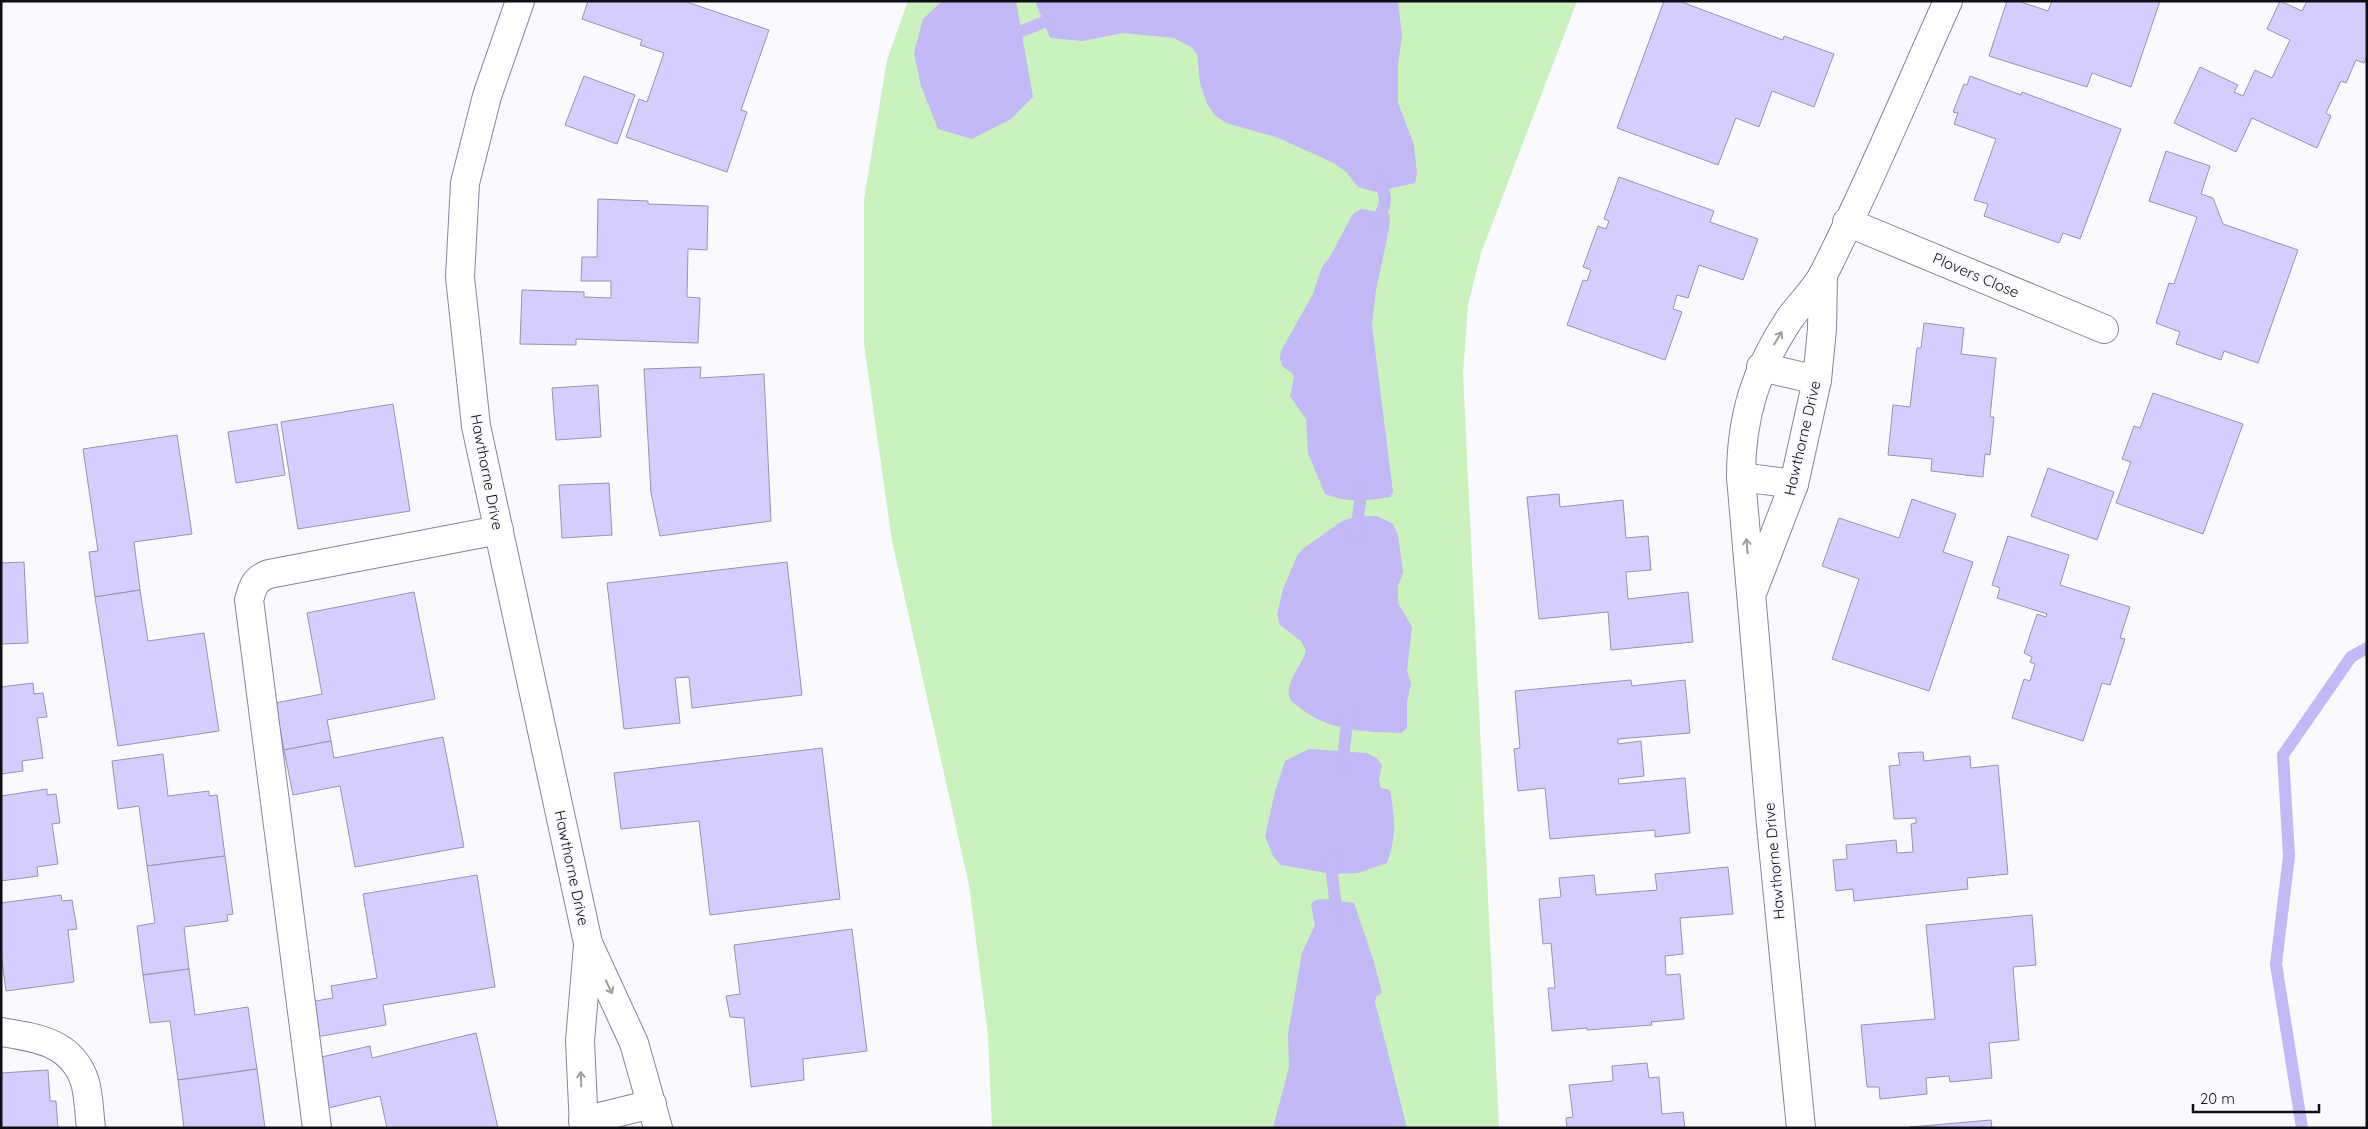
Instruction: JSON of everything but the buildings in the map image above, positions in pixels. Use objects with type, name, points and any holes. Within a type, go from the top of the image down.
[{"type":"street","name":"Hawthorne Drive","points":[[520,1],[487,96],[464,183],[460,277],[476,426],[588,943],[634,1043],[655,1116]]},
{"type":"street","name":"Hawthorne Drive","points":[[1801,1128],[1770,825],[1741,477],[1741,446],[1749,405],[1761,367],[1790,318],[1823,275],[1948,1]]},
{"type":"street","name":"Plovers Close","points":[[1847,222],[2104,329]]},
{"type":"street","name":"Hawthorne Drive","points":[[1752,594],[1794,484],[1817,380],[1822,329],[1823,275]]},
{"type":"street","points":[[1761,367],[1817,380]]},
{"type":"street","points":[[1741,477],[1794,484]]},
{"type":"street","points":[[316,1128],[249,600],[253,585],[258,578],[269,574],[498,530]]},
{"type":"street","name":"Hawthorne Drive","points":[[584,1124],[580,1041],[588,943]]},
{"type":"street","points":[[1,1032],[42,1038],[71,1056],[85,1082],[91,1128]]},
{"type":"street","points":[[584,1124],[655,1116]]},
{"type":"green space","points":[[908,1],[1577,1],[1481,253],[1468,305],[1463,373],[1499,1128],[992,1128],[988,1036],[969,885],[892,541],[864,344],[864,199],[887,60]]},
{"type":"shaded area","points":[[942,1],[1016,1],[1033,97],[1011,119],[972,139],[938,129],[921,86],[914,53],[923,19]]},
{"type":"shaded area","points":[[1035,1],[1398,1],[1402,36],[1398,64],[1398,103],[1414,144],[1417,174],[1415,183],[1376,192],[1358,187],[1346,172],[1332,162],[1276,137],[1226,123],[1215,115],[1207,104],[1200,83],[1197,54],[1191,47],[1174,38],[1123,33],[1083,41],[1050,38]]},
{"type":"shaded area","points":[[1361,209],[1390,214],[1389,229],[1376,290],[1372,325],[1393,492],[1390,497],[1357,500],[1341,499],[1325,494],[1308,453],[1306,419],[1290,396],[1294,378],[1293,374],[1282,366],[1280,359],[1281,351],[1313,294],[1322,267],[1330,257],[1354,213]]},
{"type":"shaded area","points":[[1359,516],[1377,516],[1393,524],[1398,535],[1403,572],[1398,586],[1398,603],[1412,627],[1407,671],[1411,683],[1407,702],[1407,728],[1401,733],[1361,731],[1335,726],[1310,715],[1293,702],[1289,696],[1290,684],[1306,650],[1301,641],[1280,625],[1277,614],[1283,589],[1297,556],[1304,548],[1342,521]]},
{"type":"shaded area","points":[[1309,749],[1367,753],[1377,758],[1382,766],[1379,779],[1381,788],[1390,790],[1394,818],[1394,835],[1387,863],[1358,873],[1332,874],[1281,865],[1273,856],[1265,836],[1275,792],[1285,761]]},
{"type":"shaded area","points":[[1324,899],[1354,903],[1374,962],[1382,993],[1376,997],[1375,1002],[1407,1128],[1273,1128],[1289,1067],[1288,1034],[1302,953],[1315,925],[1311,904],[1315,900]]},
{"type":"waterway","points":[[1022,31],[1044,22]]},
{"type":"waterway","points":[[1374,225],[1382,212],[1385,202],[1385,196],[1377,178]]},
{"type":"waterway","points":[[1356,533],[1360,502],[1358,486]]},
{"type":"waterway","points":[[2302,1128],[2276,964],[2289,856],[2283,755],[2351,657],[2367,648]]},
{"type":"waterway","points":[[1342,769],[1348,712]]},
{"type":"waterway","points":[[1334,859],[1332,874],[1337,916]]}]
